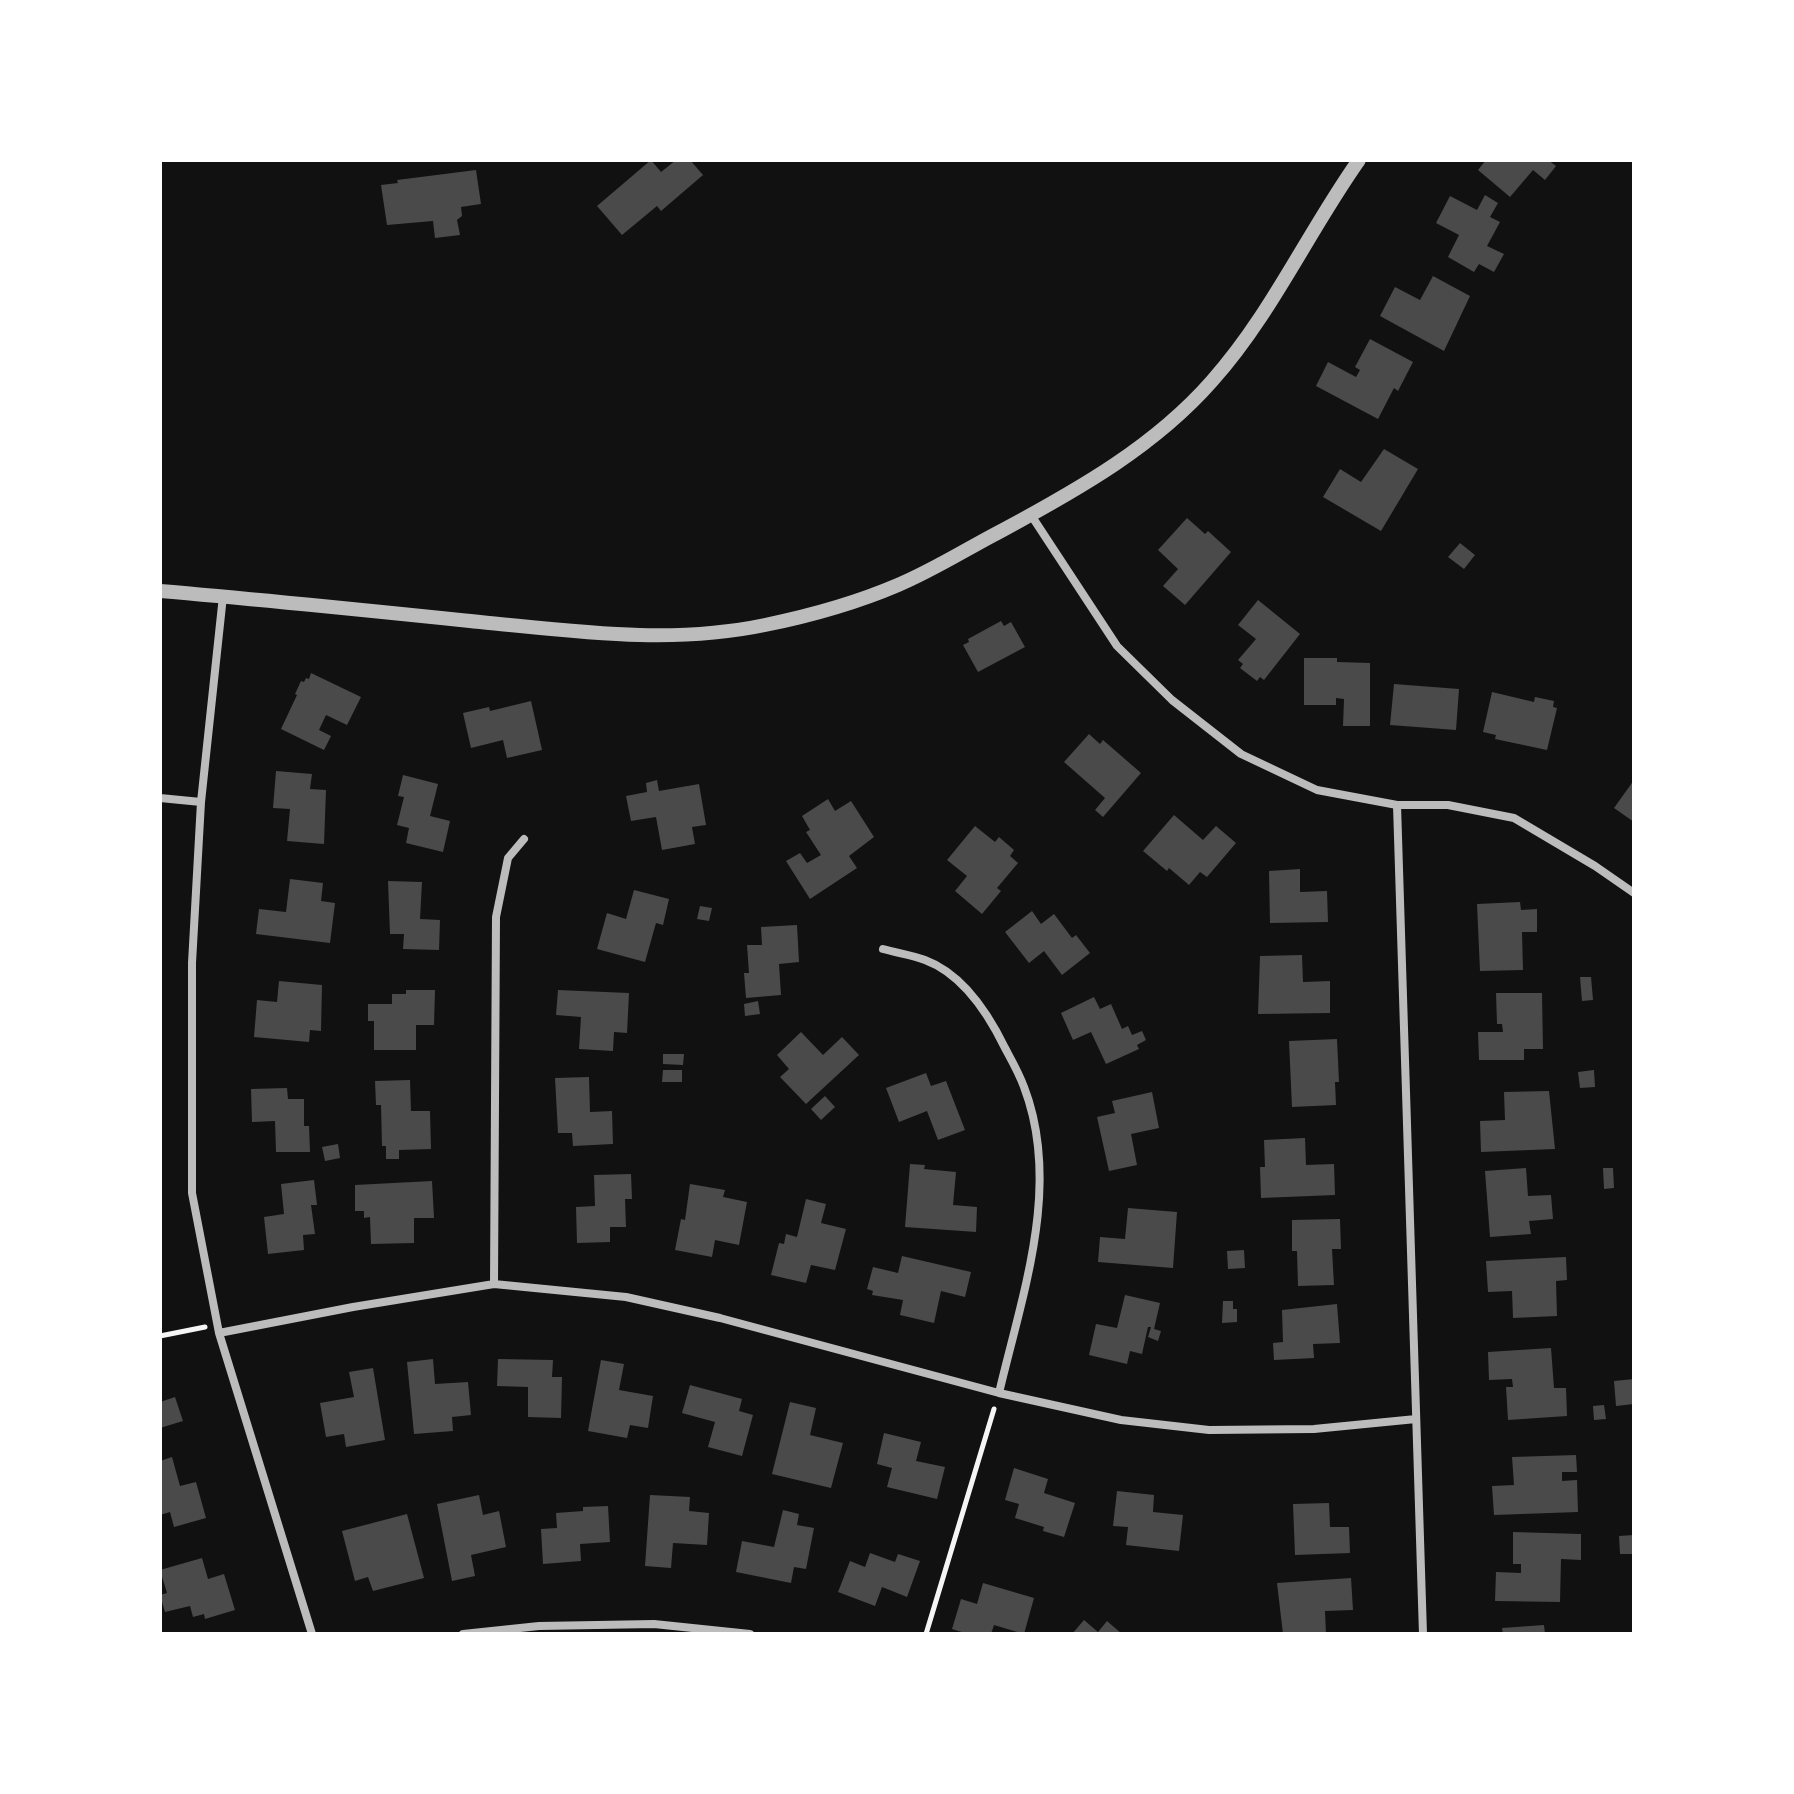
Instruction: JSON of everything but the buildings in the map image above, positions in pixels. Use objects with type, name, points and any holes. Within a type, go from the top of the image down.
[{"type":"street","points":[[160,591],[629,636],[709,633],[762,626],[814,613],[898,585],[1031,515],[1121,462],[1211,383],[1247,339],[1330,201],[1359,160]]},
{"type":"street","points":[[1031,515],[1117,646],[1172,700],[1241,754],[1317,790],[1397,805],[1448,805],[1514,818],[1634,893]]},
{"type":"street","points":[[223,596],[201,802],[192,963],[192,1193],[218,1328],[312,1634]]},
{"type":"street","points":[[160,798],[201,802]]},
{"type":"street","points":[[1397,805],[1423,1634]]},
{"type":"street","points":[[494,1284],[496,917],[508,858],[524,839]]},
{"type":"street","points":[[883,949],[926,960],[964,983],[998,1033],[1025,1088],[1037,1140],[1040,1192],[1033,1253],[999,1393]]},
{"type":"street","points":[[218,1328],[494,1284],[626,1297],[720,1318],[999,1393],[1121,1420],[1209,1430],[1314,1429],[1416,1419]]},
{"type":"street","points":[[463,1634],[539,1626],[654,1624],[746,1633]]},
{"type":"path","points":[[160,1336],[218,1328]]},
{"type":"path","points":[[926,1634],[999,1393]]}]
